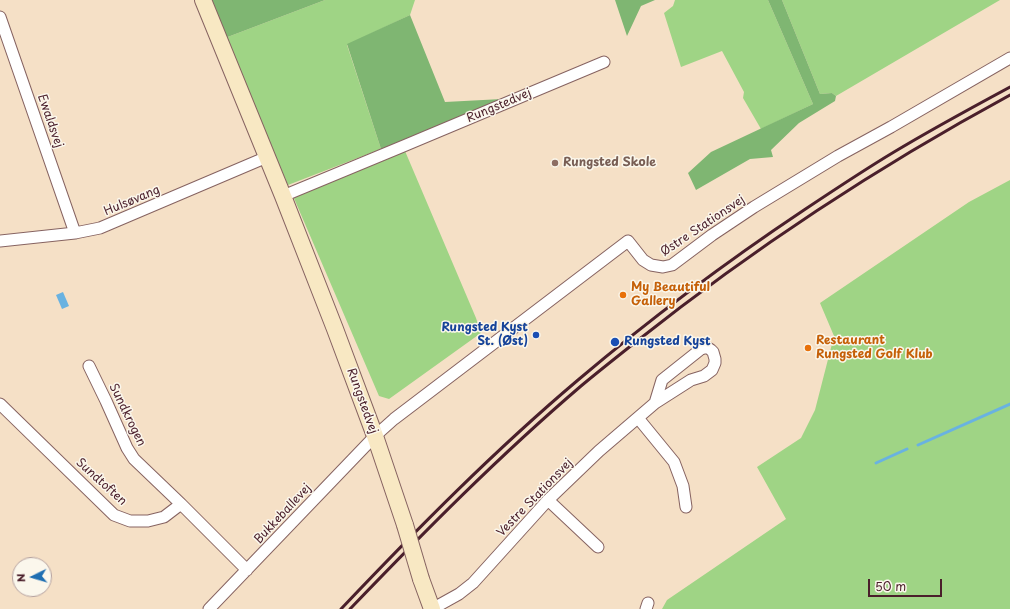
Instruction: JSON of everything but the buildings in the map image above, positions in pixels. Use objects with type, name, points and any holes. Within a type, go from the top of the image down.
[{"type":"main road","name":"Rungstedvej","points":[[203,0],[335,329],[375,436],[432,609]]},
{"type":"street","name":"Ewaldsvej","points":[[0,17],[75,233]]},
{"type":"street","name":"Østre Stationsvej","points":[[375,436],[394,419],[628,241],[643,260],[651,265],[663,267],[672,265],[712,235],[754,207],[838,156],[1010,58]]},
{"type":"street","name":"Rungstedvej","points":[[282,196],[604,62]]},
{"type":"street","name":"Hulsøvang","points":[[0,241],[75,233],[100,228],[267,157]]},
{"type":"street","name":"Vestre Stationsvej","points":[[432,609],[459,594],[473,583],[548,500],[599,451],[655,403],[691,380],[704,376],[712,370],[715,359],[713,352],[704,348],[701,349],[662,380],[655,403]]},
{"type":"street","name":"Sundkrogen","points":[[89,366],[127,448],[134,459],[181,504]]},
{"type":"street","name":"Sundtoften","points":[[0,404],[114,514],[130,521],[148,521],[164,517],[181,504]]},
{"type":"street","points":[[638,418],[674,462],[683,486],[686,507]]},
{"type":"street","name":"Bukkeballevej","points":[[209,609],[375,436]]},
{"type":"street","points":[[548,500],[598,547]]},
{"type":"street","points":[[181,504],[247,570]]},
{"type":"green space","points":[[210,0],[325,0],[225,38]]},
{"type":"green space","points":[[325,0],[415,0],[410,15],[347,45],[381,149],[288,185],[225,38]]},
{"type":"green space","points":[[615,0],[655,0],[641,6],[627,36]]},
{"type":"green space","points":[[675,0],[768,0],[813,104],[761,129],[743,98],[744,92],[722,51],[681,67],[664,13],[673,6]]},
{"type":"green space","points":[[768,0],[782,0],[820,94],[832,93],[836,96],[835,101],[799,123],[771,150],[773,157],[750,159],[696,190],[688,173],[711,152],[813,104]]},
{"type":"green space","points":[[782,0],[1000,0],[836,96],[832,93],[820,94]]},
{"type":"green space","points":[[410,15],[445,102],[502,99],[381,149],[347,44]]},
{"type":"green space","points":[[405,151],[481,333],[389,399],[379,396],[293,196]]},
{"type":"green space","points":[[1010,180],[1010,609],[662,609],[667,600],[786,519],[757,467],[801,438],[815,410],[834,336],[820,303],[969,202]]},
{"type":"water","points":[[63,292],[69,306],[62,309],[56,295]]},
{"type":"waterway","points":[[918,445],[1010,404]]},
{"type":"waterway","points":[[876,463],[907,449]]},
{"type":"railway","points":[[341,609],[398,549],[516,434],[605,357],[661,313],[746,250],[849,180],[923,135],[1010,87]]},
{"type":"railway","points":[[350,609],[491,467],[581,386],[637,341],[726,273],[818,210],[913,150],[1010,95]]},
{"type":"place","name":"Rungsted Skole","points":[[555,163]]},
{"type":"place","name":"My Beautiful Gallery","points":[[623,295]]},
{"type":"place","name":"Rungsted Kyst St. (Øst)","points":[[536,335]]},
{"type":"place","name":"Rungsted Kyst","points":[[615,342]]},
{"type":"place","name":"Restaurant Rungsted Golf Klub","points":[[808,348]]}]
